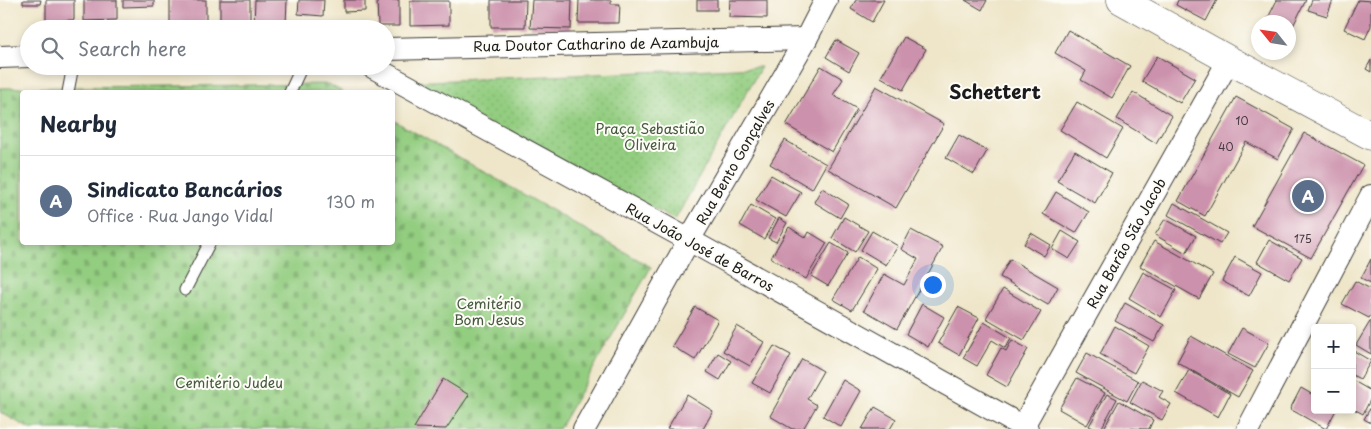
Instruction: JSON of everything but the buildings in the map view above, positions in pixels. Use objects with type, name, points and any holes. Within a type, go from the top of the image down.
[{"type":"street","name":"Rua Bento Gonçalves","points":[[584,429],[689,240],[806,39],[826,0]]},
{"type":"street","points":[[1121,0],[1371,136]]},
{"type":"street","name":"Rua Doutor Catharino de Azambuja","points":[[395,49],[806,39]]},
{"type":"street","points":[[0,57],[20,56]]},
{"type":"street","name":"Rua Barão São Jacob","points":[[1025,428],[1229,60]]},
{"type":"street","name":"Rua João José de Barros","points":[[387,75],[689,240],[1025,428]]},
{"type":"street","points":[[1248,429],[1371,196]]},
{"type":"lane","points":[[68,90],[71,75]]},
{"type":"lane","points":[[291,90],[298,75]]},
{"type":"lane","points":[[185,290],[208,245]]},
{"type":"green space","name":"Praça Sebastião Oliveira","points":[[761,67],[675,220],[407,82]]},
{"type":"green space","name":"Cemitério Bom Jesus","points":[[328,84],[339,90],[20,90],[20,245],[395,245],[395,121],[651,267],[559,429],[30,429],[0,412],[0,88]]},
{"type":"place","name":"Sindicato Bancários","points":[[1308,196]]},
{"type":"district","name":"Schettert","points":[[995,91]]},
{"type":"park label","name":"Cemitério Judeu","points":[[229,382]]}]
